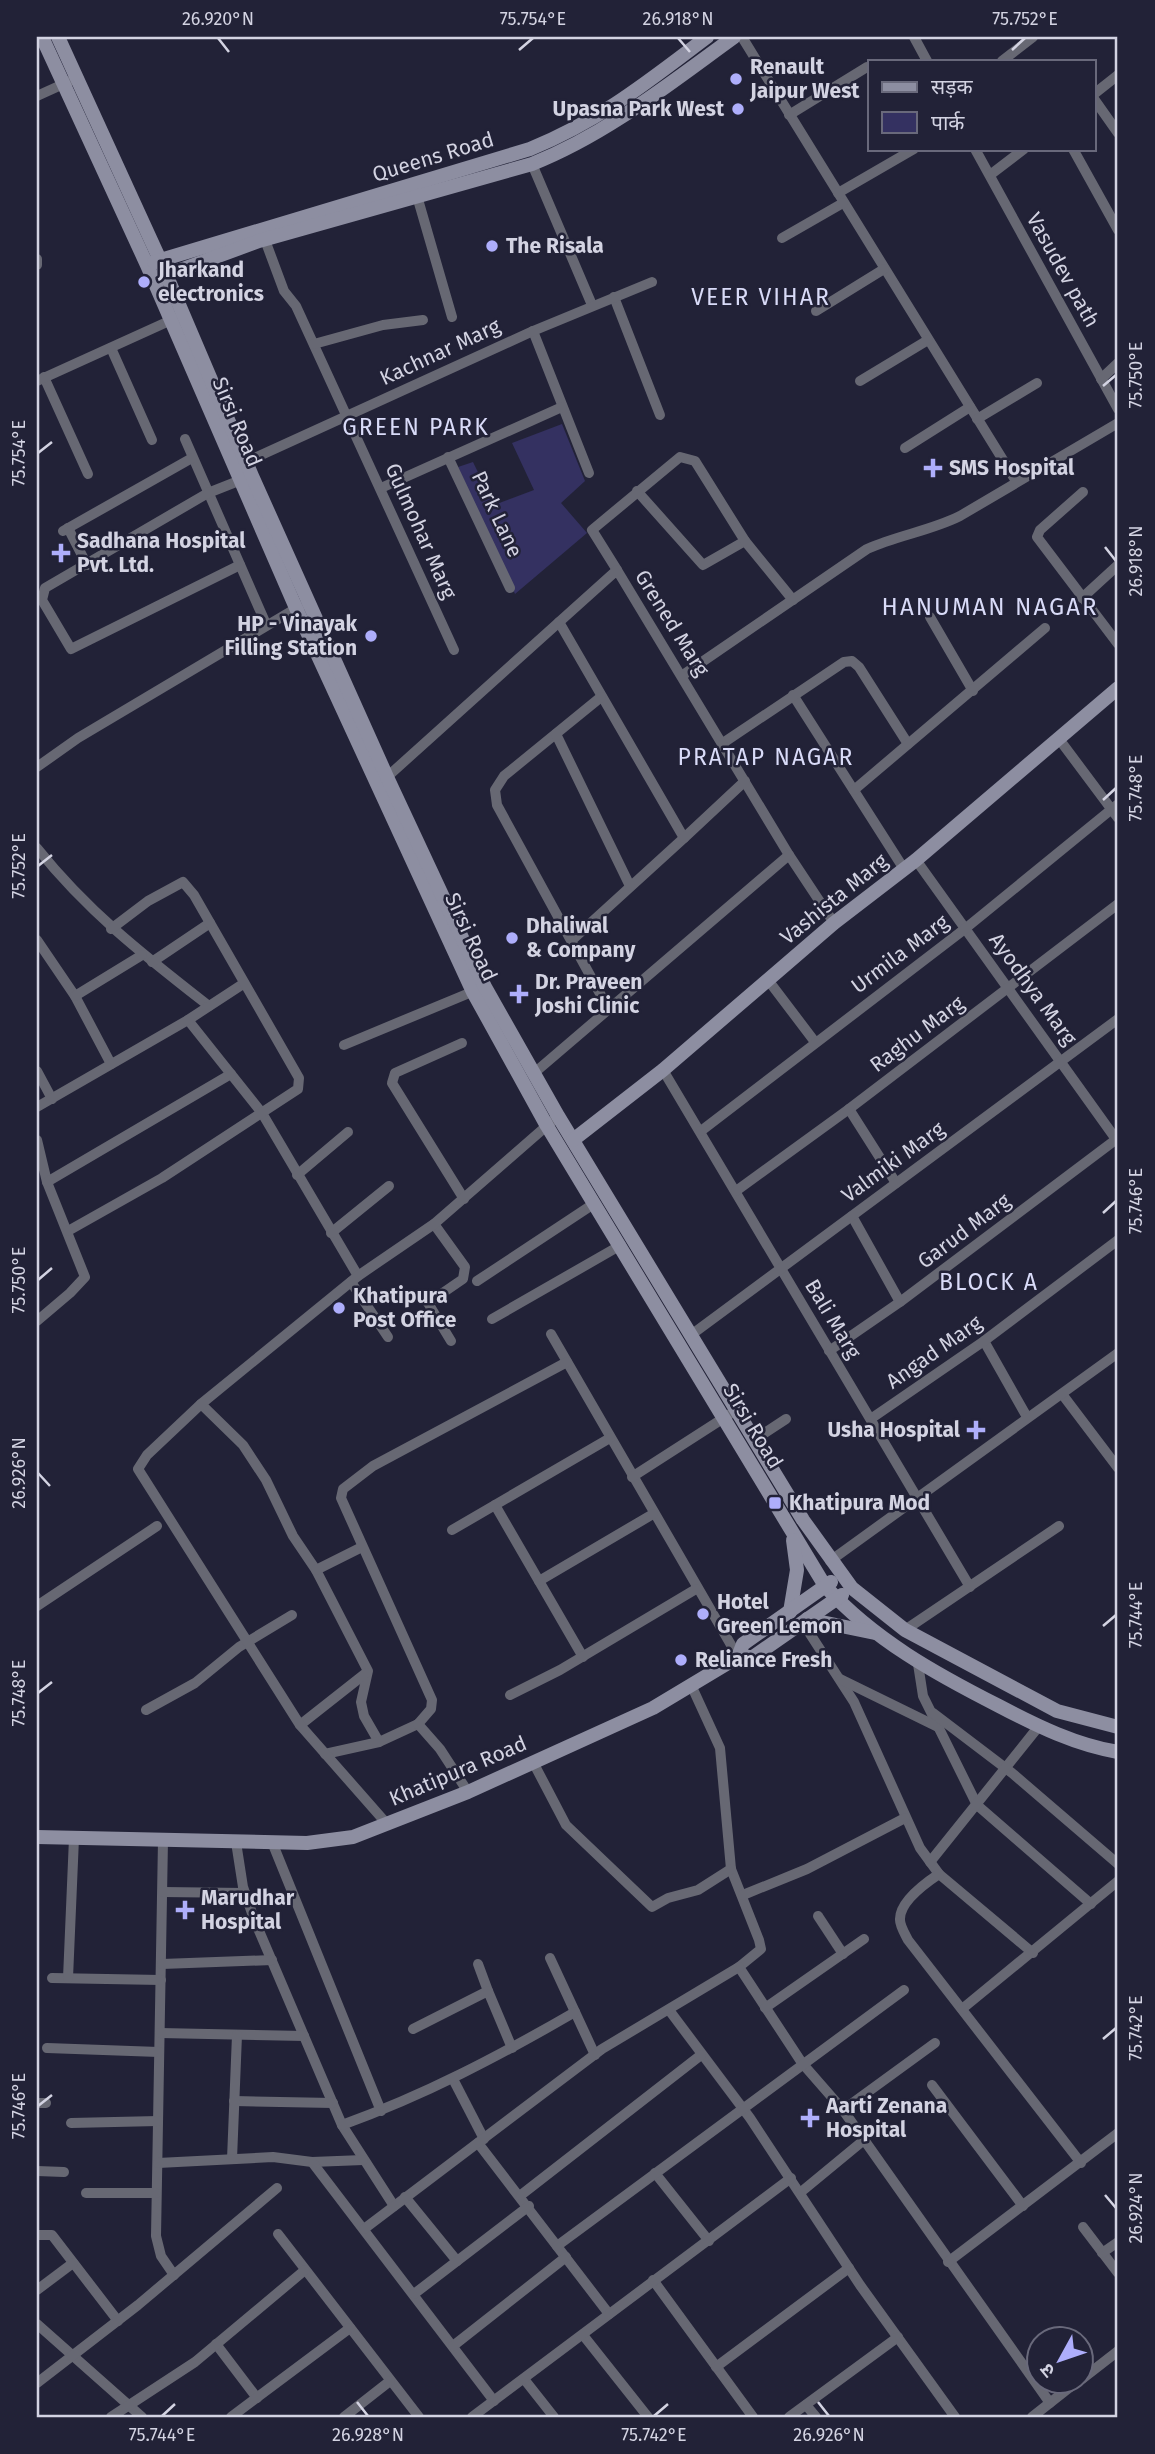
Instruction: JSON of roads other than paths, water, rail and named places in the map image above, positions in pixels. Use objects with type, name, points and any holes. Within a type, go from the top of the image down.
[{"type":"street","name":"Sirsi Road","points":[[42,37],[62,84],[153,263],[167,275],[177,318]]},
{"type":"street","name":"Sirsi Road","points":[[58,37],[153,263],[153,280],[177,318],[302,605],[479,989],[553,1121],[595,1203],[621,1245],[729,1414],[754,1440],[830,1561],[852,1588],[905,1630],[1057,1711],[1117,1725]]},
{"type":"street","name":"Queens Road","points":[[153,263],[530,149],[571,132],[610,110],[707,37]]},
{"type":"street","name":"Queens Road","points":[[153,280],[265,240],[533,164],[596,135],[734,37]]},
{"type":"street","points":[[742,37],[1016,481]]},
{"type":"street","points":[[914,37],[926,60]]},
{"type":"street","points":[[1003,60],[1033,37]]},
{"type":"street","points":[[789,115],[867,67]]},
{"type":"street","points":[[1096,95],[1118,75]]},
{"type":"street","points":[[37,96],[76,78]]},
{"type":"street","points":[[1096,100],[1118,133]]},
{"type":"street","points":[[782,238],[913,150]]},
{"type":"street","name":"Vasudev path","points":[[976,150],[1118,410]]},
{"type":"street","points":[[989,175],[1023,150]]},
{"type":"street","points":[[1074,150],[1118,230]]},
{"type":"street","points":[[533,164],[592,305]]},
{"type":"street","points":[[417,196],[452,317]]},
{"type":"street","name":"Gulmohar Marg","points":[[265,240],[284,291],[296,306],[314,344],[454,650]]},
{"type":"street","points":[[37,259],[37,265]]},
{"type":"street","points":[[816,311],[884,269]]},
{"type":"street","name":"Kachnar Marg","points":[[240,565],[71,649],[42,595],[46,588],[208,493],[347,416],[592,305],[652,282]]},
{"type":"street","points":[[614,297],[660,415]]},
{"type":"street","points":[[88,474],[41,379],[177,318]]},
{"type":"street","points":[[314,344],[383,326],[424,320]]},
{"type":"street","points":[[533,331],[589,473]]},
{"type":"street","points":[[860,382],[928,340]]},
{"type":"street","points":[[111,348],[152,440]]},
{"type":"street","points":[[1101,379],[1118,363]]},
{"type":"street","points":[[977,419],[1037,383]]},
{"type":"street","points":[[381,488],[562,407]]},
{"type":"street","points":[[905,448],[970,407]]},
{"type":"street","points":[[683,675],[867,549],[894,537],[938,527],[1118,423]]},
{"type":"street","points":[[185,439],[266,624]]},
{"type":"street","points":[[88,565],[66,530],[192,457]]},
{"type":"street","name":"Park Lane","points":[[449,457],[510,588]]},
{"type":"street","points":[[617,570],[592,530],[680,457],[687,457],[695,461],[745,541],[793,600]]},
{"type":"street","points":[[637,491],[703,565],[745,541]]},
{"type":"street","points":[[1083,492],[1040,530],[1037,537],[1118,644]]},
{"type":"street","points":[[1082,598],[1118,565]]},
{"type":"street","name":"Grened Marg","points":[[387,777],[617,570],[683,675],[789,855],[834,923]]},
{"type":"street","name":"Sirsi Road","points":[[302,605],[387,777],[479,989],[533,1074],[553,1121],[573,1140],[691,1335],[729,1414],[825,1586],[836,1599],[876,1633],[918,1664],[1039,1726],[1098,1749],[1117,1750]]},
{"type":"street","points":[[37,767],[266,624],[302,605]]},
{"type":"street","points":[[930,617],[973,691]]},
{"type":"street","points":[[559,622],[684,838]]},
{"type":"street","points":[[854,790],[1045,628]]},
{"type":"street","points":[[723,743],[844,662],[852,661],[859,667],[908,744]]},
{"type":"street","name":"Vashista Marg","points":[[573,1140],[663,1070],[834,923],[910,865],[1118,688]]},
{"type":"street","name":"Ayodhya Marg","points":[[793,695],[854,790],[910,865],[966,928],[1118,1140]]},
{"type":"street","points":[[601,697],[504,776],[495,790],[498,805],[609,1010]]},
{"type":"street","points":[[556,734],[630,887]]},
{"type":"street","points":[[1059,739],[1116,810]]},
{"type":"street","points":[[572,940],[745,781]]},
{"type":"street","name":"Urmila Marg","points":[[701,1131],[1116,810]]},
{"type":"street","points":[[37,850],[92,912],[142,955],[209,1006]]},
{"type":"street","points":[[533,1074],[789,855]]},
{"type":"street","points":[[68,1231],[162,1178],[298,1090],[299,1077],[210,923],[183,882],[148,901],[111,929]]},
{"type":"street","name":"Raghu Marg","points":[[736,1191],[849,1109],[1118,904]]},
{"type":"street","points":[[152,962],[210,923]]},
{"type":"street","points":[[37,940],[75,996],[111,1064]]},
{"type":"street","points":[[75,996],[142,955]]},
{"type":"street","points":[[768,980],[814,1042]]},
{"type":"street","points":[[37,1107],[188,1020],[243,984]]},
{"type":"street","points":[[344,1045],[479,989]]},
{"type":"street","name":"Valmiki Marg","points":[[691,1335],[1118,1019]]},
{"type":"street","points":[[188,1020],[262,1113],[388,1337]]},
{"type":"street","points":[[462,1042],[391,1077],[392,1083],[464,1199]]},
{"type":"street","name":"Bali Marg","points":[[663,1070],[970,1587]]},
{"type":"street","points":[[37,1071],[52,1099]]},
{"type":"street","points":[[47,1182],[231,1074]]},
{"type":"street","points":[[849,1109],[896,1183]]},
{"type":"street","points":[[387,1824],[300,1725],[138,1469],[147,1455],[201,1404],[355,1279],[434,1224],[553,1121]]},
{"type":"street","points":[[297,1175],[348,1132]]},
{"type":"street","points":[[37,1140],[40,1169],[85,1277],[70,1293],[38,1318]]},
{"type":"street","name":"Garud Marg","points":[[829,1351],[900,1302],[1118,1140]]},
{"type":"street","points":[[331,1233],[389,1186]]},
{"type":"street","points":[[477,1281],[595,1203]]},
{"type":"street","points":[[852,1216],[900,1302]]},
{"type":"street","points":[[434,1224],[465,1267],[466,1273],[463,1279],[428,1303],[451,1341]]},
{"type":"street","name":"Angad Marg","points":[[872,1418],[984,1341],[1118,1240]]},
{"type":"street","points":[[492,1319],[621,1245]]},
{"type":"street","points":[[551,1334],[696,1589],[738,1657]]},
{"type":"street","points":[[984,1341],[1027,1417]]},
{"type":"street","points":[[830,1561],[1118,1353]]},
{"type":"street","points":[[324,1754],[379,1742],[418,1724],[431,1709],[432,1700],[341,1498],[342,1489],[373,1466],[567,1362]]},
{"type":"street","points":[[834,1382],[844,1374]]},
{"type":"street","points":[[1062,1394],[1118,1466]]},
{"type":"street","points":[[201,1404],[243,1445],[266,1480],[293,1536],[316,1570],[368,1671],[361,1702],[364,1716],[379,1742]]},
{"type":"street","points":[[632,1477],[729,1414]]},
{"type":"street","points":[[754,1440],[786,1419]]},
{"type":"street","points":[[452,1530],[610,1438]]},
{"type":"street","points":[[495,1505],[583,1657]]},
{"type":"street","points":[[540,1581],[653,1514]]},
{"type":"street","points":[[37,1606],[157,1526]]},
{"type":"street","points":[[905,1630],[1059,1526]]},
{"type":"street","points":[[790,1612],[797,1570],[792,1529]]},
{"type":"street","points":[[316,1570],[362,1547]]},
{"type":"street","points":[[738,1657],[743,1644],[840,1575]]},
{"type":"street","name":"Khatipura Road","points":[[37,1837],[307,1843],[353,1838],[468,1792],[533,1762],[692,1687],[738,1657],[752,1657],[852,1588]]},
{"type":"street","points":[[510,1695],[583,1657],[696,1589]]},
{"type":"street","points":[[146,1710],[195,1683],[248,1643],[292,1615]]},
{"type":"street","points":[[805,1621],[876,1633]]},
{"type":"street","points":[[805,1621],[854,1702],[905,1818],[930,1862],[939,1874],[1033,1953]]},
{"type":"street","points":[[918,1664],[923,1696],[977,1805],[1091,1904]]},
{"type":"street","points":[[300,1725],[344,1693],[368,1671]]},
{"type":"street","points":[[838,1679],[938,1727]]},
{"type":"street","points":[[363,2229],[595,2055],[739,1967],[761,1949],[743,1895],[731,1869],[720,1748],[692,1687]]},
{"type":"street","points":[[931,1712],[1006,1768],[1118,1864]]},
{"type":"street","points":[[418,1724],[440,1749],[468,1792]]},
{"type":"street","points":[[1098,1749],[1117,1725]]},
{"type":"street","points":[[930,1862],[1039,1726]]},
{"type":"street","points":[[533,1762],[565,1825],[652,1907],[667,1898],[698,1891],[731,1869]]},
{"type":"street","points":[[743,1895],[807,1869],[905,1818]]},
{"type":"street","points":[[68,1978],[74,1838]]},
{"type":"street","points":[[163,1840],[156,2193],[158,2246],[174,2275]]},
{"type":"street","points":[[236,1842],[246,1893],[342,2125],[394,2206]]},
{"type":"street","points":[[272,1842],[382,2110]]},
{"type":"street","points":[[939,1874],[911,1898],[900,1914],[900,1922],[908,1940],[1081,2163]]},
{"type":"street","points":[[962,2009],[1005,1971],[1033,1953],[1118,1881]]},
{"type":"street","points":[[163,1892],[246,1893]]},
{"type":"street","points":[[818,1916],[843,1954]]},
{"type":"street","points":[[765,2008],[864,1939]]},
{"type":"street","points":[[550,1958],[595,2055]]},
{"type":"street","points":[[162,1964],[272,1960]]},
{"type":"street","points":[[478,1964],[512,2048]]},
{"type":"street","points":[[739,1967],[802,2063],[843,2110],[1049,2403]]},
{"type":"street","points":[[52,1978],[161,1980]]},
{"type":"street","points":[[557,2246],[904,1990]]},
{"type":"street","points":[[412,2029],[488,1991]]},
{"type":"street","points":[[669,2010],[801,2192],[849,2269],[955,2417]]},
{"type":"street","points":[[342,2125],[453,2079],[575,2012]]},
{"type":"street","points":[[160,2034],[304,2036]]},
{"type":"street","points":[[232,2159],[237,2035]]},
{"type":"street","points":[[843,2110],[935,2043]]},
{"type":"street","points":[[47,2048],[159,2052]]},
{"type":"street","points":[[521,2195],[701,2055]]},
{"type":"street","points":[[453,2079],[481,2141],[609,2314]]},
{"type":"street","points":[[932,2085],[1023,2206]]},
{"type":"street","points":[[234,2101],[333,2103]]},
{"type":"street","points":[[71,2123],[158,2122]]},
{"type":"street","points":[[948,2262],[1118,2133]]},
{"type":"street","points":[[801,2192],[863,2140]]},
{"type":"street","points":[[158,2163],[273,2157],[312,2162],[363,2161]]},
{"type":"street","points":[[312,2162],[495,2401]]},
{"type":"street","points":[[37,2171],[64,2172]]},
{"type":"street","points":[[655,2173],[709,2241]]},
{"type":"street","points":[[472,2417],[791,2178]]},
{"type":"street","points":[[37,2383],[118,2321],[277,2188]]},
{"type":"street","points":[[86,2193],[156,2193]]},
{"type":"street","points":[[405,2197],[457,2261]]},
{"type":"street","points":[[414,2294],[529,2206]]},
{"type":"street","points":[[1083,2227],[1118,2273]]},
{"type":"street","points":[[278,2234],[419,2417]]},
{"type":"street","points":[[37,2235],[52,2235],[118,2321]]},
{"type":"street","points":[[1102,2253],[1118,2242]]},
{"type":"street","points":[[453,2346],[566,2258]]},
{"type":"street","points":[[37,2290],[73,2263]]},
{"type":"street","points":[[716,2367],[849,2269]]},
{"type":"street","points":[[111,2417],[195,2362],[305,2270]]},
{"type":"street","points":[[653,2280],[753,2417]]},
{"type":"street","points":[[37,2324],[142,2417]]},
{"type":"street","points":[[231,2417],[350,2328]]},
{"type":"street","points":[[583,2334],[648,2417]]},
{"type":"street","points":[[789,2417],[898,2337]]},
{"type":"street","points":[[216,2344],[257,2398]]},
{"type":"street","points":[[1096,2367],[1118,2351]]},
{"type":"street","points":[[524,2379],[554,2417]]},
{"type":"street","points":[[344,2417],[390,2381]]},
{"type":"street","points":[[1032,2417],[1061,2394]]},
{"type":"street","points":[[807,2405],[816,2417]]},
{"type":"place","name":"Renault Jaipur West","points":[[736,79]]},
{"type":"place","name":"Upasna Park West","points":[[738,109]]},
{"type":"place","name":"The Risala","points":[[492,246]]},
{"type":"place","name":"Jharkand electronics","points":[[144,282]]},
{"type":"place","name":"SMS Hospital","points":[[933,468]]},
{"type":"place","name":"Sadhana Hospital Pvt. Ltd.","points":[[61,553]]},
{"type":"place","name":"HP - Vinayak Filling Station","points":[[371,636]]},
{"type":"place","name":"Dhaliwal & Company","points":[[512,938]]},
{"type":"place","name":"Dr. Praveen Joshi Clinic","points":[[519,994]]},
{"type":"place","name":"Khatipura Post Office","points":[[339,1308]]},
{"type":"place","name":"Usha Hospital","points":[[976,1430]]},
{"type":"place","name":"Khatipura Mod","points":[[775,1503]]},
{"type":"place","name":"Hotel Green Lemon","points":[[703,1614]]},
{"type":"place","name":"Reliance Fresh","points":[[681,1660]]},
{"type":"place","name":"Marudhar Hospital","points":[[185,1910]]},
{"type":"place","name":"Aarti Zenana Hospital","points":[[810,2118]]},
{"type":"district","name":"VEER VIHAR","points":[[761,297]]},
{"type":"district","name":"GREEN PARK","points":[[416,427]]},
{"type":"district","name":"HANUMAN NAGAR","points":[[990,607]]},
{"type":"district","name":"PRATAP NAGAR","points":[[766,757]]},
{"type":"district","name":"BLOCK A","points":[[989,1282]]}]
